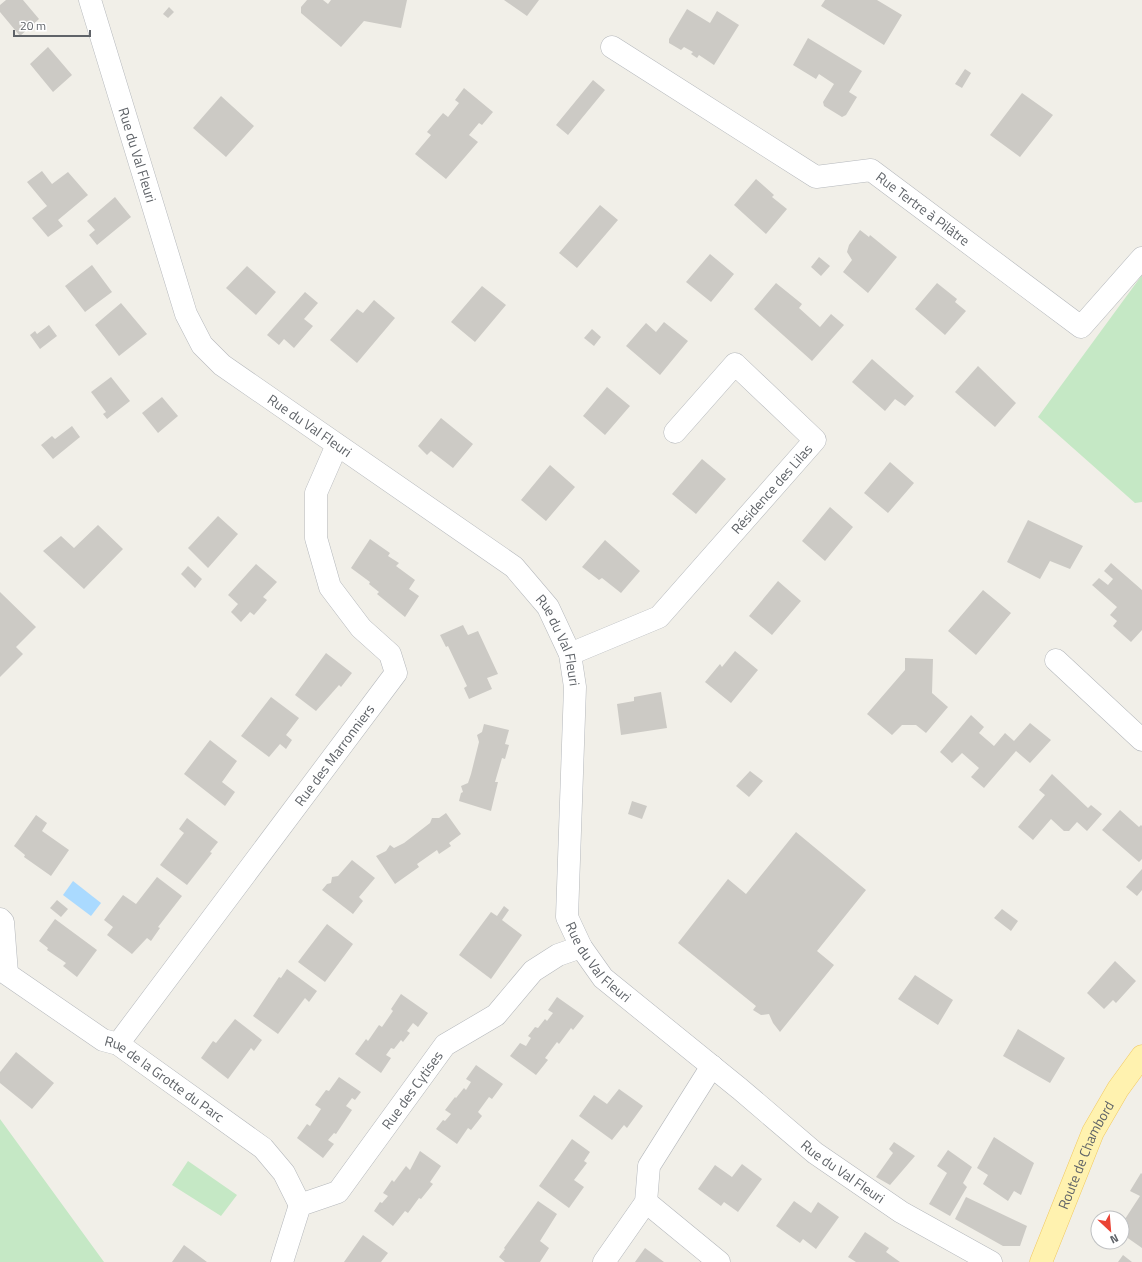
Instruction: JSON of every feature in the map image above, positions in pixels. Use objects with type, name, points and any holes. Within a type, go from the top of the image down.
[{"type":"main road","name":"Route de Chambord","points":[[1042,1262],[1093,1132],[1118,1089],[1142,1056]]},
{"type":"street","name":"Rue du Val Fleuri","points":[[90,0],[186,314],[202,345],[222,365],[514,567],[548,607],[570,654],[575,687],[567,917],[581,947],[604,978],[712,1066],[815,1153],[901,1212],[991,1262]]},
{"type":"street","name":"Rue Tertre à Pilâtre","points":[[612,47],[816,177],[871,170],[1081,327],[1142,258]]},
{"type":"street","name":"Résidence des Lilas","points":[[570,654],[659,617],[815,440],[735,364],[675,432]]},
{"type":"street","name":"Rue des Marronniers","points":[[118,1044],[396,673],[390,654],[362,628],[330,588],[316,538],[316,492],[338,445]]},
{"type":"street","points":[[1056,660],[1142,740]]},
{"type":"street","name":"Rue de la Grotte du Parc","points":[[0,919],[3,922],[4,966],[103,1040],[118,1044],[263,1148],[284,1173],[300,1205]]},
{"type":"street","name":"Rue des Cytises","points":[[300,1205],[338,1192],[445,1045],[496,1015],[533,971],[558,955],[581,947]]},
{"type":"street","points":[[604,1262],[646,1202],[649,1166],[712,1066]]},
{"type":"street","points":[[646,1202],[719,1262]]},
{"type":"street","points":[[282,1262],[300,1205]]},
{"type":"green space","points":[[1142,275],[1142,502],[1135,503],[1038,417]]},
{"type":"green space","points":[[0,1119],[104,1262],[0,1262]]},
{"type":"green space","points":[[188,1161],[237,1195],[221,1216],[172,1185]]},
{"type":"water","points":[[73,881],[101,903],[91,916],[63,895]]},
{"type":"building","points":[[6,0],[23,0],[39,19],[20,36],[0,12],[0,5]]},
{"type":"building","points":[[307,0],[323,0],[328,4],[331,0],[407,0],[401,28],[364,21],[341,47],[301,13],[301,7]]},
{"type":"building","points":[[504,0],[539,0],[527,16]]},
{"type":"building","points":[[825,0],[877,0],[902,15],[884,45],[821,6]]},
{"type":"building","points":[[169,7],[174,12],[168,18],[163,14]]},
{"type":"building","points":[[687,9],[710,23],[717,11],[739,25],[714,65],[699,55],[697,58],[691,54],[693,52],[684,47],[681,50],[669,43],[669,39]]},
{"type":"building","points":[[808,38],[862,71],[849,92],[857,97],[846,115],[842,117],[824,106],[823,102],[834,84],[819,74],[816,79],[793,65]]},
{"type":"building","points":[[48,47],[72,75],[53,92],[30,64]]},
{"type":"building","points":[[965,69],[971,73],[962,88],[955,84]]},
{"type":"building","points":[[593,80],[605,90],[568,135],[556,125]]},
{"type":"building","points":[[464,88],[493,112],[482,125],[479,123],[469,135],[478,142],[446,179],[415,154],[431,135],[427,132],[443,113],[448,117],[459,103],[455,100]]},
{"type":"building","points":[[1022,93],[1053,115],[1020,157],[990,135]]},
{"type":"building","points":[[221,96],[254,126],[226,157],[193,128]]},
{"type":"building","points":[[42,171],[52,184],[68,172],[88,195],[58,220],[63,226],[48,237],[32,218],[47,206],[27,182]]},
{"type":"building","points":[[756,179],[774,195],[772,197],[787,209],[766,234],[734,205]]},
{"type":"building","points":[[115,197],[131,217],[97,245],[89,235],[95,230],[87,221]]},
{"type":"building","points":[[600,205],[618,220],[577,268],[559,253]]},
{"type":"building","points":[[860,230],[869,237],[870,235],[897,257],[868,293],[843,272],[852,260],[847,252],[849,245]]},
{"type":"building","points":[[710,254],[734,274],[711,302],[686,282]]},
{"type":"building","points":[[819,257],[830,266],[821,276],[811,267]]},
{"type":"building","points":[[92,265],[112,292],[85,312],[65,286]]},
{"type":"building","points":[[247,266],[276,292],[256,315],[226,288]]},
{"type":"building","points":[[776,283],[802,304],[799,308],[820,327],[831,314],[844,325],[812,361],[754,309]]},
{"type":"building","points":[[937,283],[957,299],[955,302],[966,311],[945,335],[915,309]]},
{"type":"building","points":[[482,286],[506,305],[475,342],[451,322]]},
{"type":"building","points":[[305,292],[318,303],[304,319],[313,326],[294,348],[284,339],[279,345],[267,335]]},
{"type":"building","points":[[374,300],[395,318],[357,363],[330,340],[357,309],[363,313]]},
{"type":"building","points":[[121,303],[147,334],[119,356],[95,325]]},
{"type":"building","points":[[664,322],[688,341],[660,375],[626,346],[646,323],[656,332]]},
{"type":"building","points":[[49,325],[57,336],[40,349],[30,335],[35,331],[37,334]]},
{"type":"building","points":[[592,329],[601,337],[594,346],[584,338]]},
{"type":"building","points":[[872,359],[914,396],[905,406],[895,399],[885,411],[852,382]]},
{"type":"building","points":[[978,366],[1016,403],[995,427],[955,392]]},
{"type":"building","points":[[111,377],[130,401],[107,419],[103,414],[106,412],[91,392]]},
{"type":"building","points":[[607,387],[630,406],[605,435],[583,416]]},
{"type":"building","points":[[162,397],[178,416],[158,433],[142,413]]},
{"type":"building","points":[[441,418],[473,444],[453,468],[431,451],[427,455],[418,446]]},
{"type":"building","points":[[72,426],[80,437],[53,459],[41,445],[52,436],[55,439]]},
{"type":"building","points":[[702,459],[726,479],[696,514],[672,494]]},
{"type":"building","points":[[890,462],[914,483],[888,513],[864,493]]},
{"type":"building","points":[[550,465],[575,487],[546,521],[521,500]]},
{"type":"building","points":[[830,507],[853,527],[825,561],[802,541]]},
{"type":"building","points":[[218,516],[238,534],[208,568],[188,548]]},
{"type":"building","points":[[1028,520],[1083,546],[1070,569],[1050,561],[1040,579],[1007,562]]},
{"type":"building","points":[[98,525],[123,549],[84,589],[43,551],[61,536],[74,548]]},
{"type":"building","points":[[370,539],[390,553],[388,556],[399,563],[396,566],[415,580],[409,589],[419,596],[405,617],[377,594],[379,592],[369,584],[370,582],[351,568]]},
{"type":"building","points":[[605,540],[640,571],[621,593],[602,578],[599,580],[582,567]]},
{"type":"building","points":[[1111,563],[1142,590],[1142,630],[1131,642],[1113,626],[1117,621],[1110,615],[1117,607],[1092,585],[1099,578],[1108,585],[1113,579],[1104,571]]},
{"type":"building","points":[[256,564],[277,582],[263,597],[267,600],[254,615],[250,612],[241,622],[231,612],[238,604],[228,595]]},
{"type":"building","points":[[188,566],[202,579],[195,588],[181,574]]},
{"type":"building","points":[[778,581],[801,601],[772,635],[749,616]]},
{"type":"building","points":[[983,590],[1011,613],[976,655],[948,631]]},
{"type":"building","points":[[0,592],[36,627],[16,647],[23,654],[0,677]]},
{"type":"building","points":[[463,625],[468,635],[478,631],[498,674],[487,678],[492,689],[469,699],[464,688],[467,686],[448,646],[446,647],[440,635]]},
{"type":"building","points":[[735,651],[758,670],[731,703],[705,682],[720,664],[722,667]]},
{"type":"building","points":[[326,653],[352,673],[341,687],[339,685],[316,711],[295,695]]},
{"type":"building","points":[[905,658],[933,659],[932,693],[948,707],[926,733],[916,725],[902,725],[892,735],[867,714],[905,670]]},
{"type":"building","points":[[661,692],[667,728],[621,735],[617,704],[634,701],[634,697]]},
{"type":"building","points":[[271,697],[299,718],[286,735],[292,740],[286,749],[280,744],[269,757],[241,736]]},
{"type":"building","points":[[971,715],[984,727],[979,733],[994,746],[1005,733],[1014,741],[1030,723],[1051,740],[1030,763],[1016,751],[984,788],[971,777],[979,768],[962,753],[952,763],[940,752]]},
{"type":"building","points":[[484,724],[509,730],[505,744],[509,745],[505,759],[502,758],[495,782],[498,782],[491,811],[459,801],[461,793],[463,792],[461,786],[468,783],[471,774],[479,742],[477,735],[482,732]]},
{"type":"building","points":[[210,740],[237,761],[222,782],[235,792],[225,806],[184,774]]},
{"type":"building","points":[[750,771],[763,781],[749,797],[736,786]]},
{"type":"building","points":[[1052,774],[1088,808],[1091,805],[1102,814],[1087,831],[1077,822],[1069,831],[1064,831],[1051,819],[1033,840],[1018,827],[1045,795],[1039,790]]},
{"type":"building","points":[[632,801],[647,806],[642,819],[628,814]]},
{"type":"building","points":[[1120,810],[1139,827],[1141,825],[1142,826],[1142,859],[1139,862],[1102,830]]},
{"type":"building","points":[[446,813],[461,834],[449,843],[451,846],[439,854],[437,850],[417,864],[419,867],[395,884],[376,856],[386,851],[390,845],[394,848],[404,843],[430,823],[432,818],[439,818]]},
{"type":"building","points":[[36,815],[47,823],[42,831],[69,850],[51,876],[24,857],[25,855],[14,846]]},
{"type":"building","points":[[187,818],[218,842],[210,852],[212,853],[187,885],[160,865],[184,833],[179,829]]},
{"type":"building","points":[[796,832],[866,890],[817,951],[834,965],[780,1032],[773,1023],[769,1014],[761,1015],[753,1010],[756,1006],[678,943],[728,879],[746,894]]},
{"type":"building","points":[[352,860],[375,878],[359,897],[363,901],[353,914],[322,890],[327,884],[331,883],[332,877],[338,876]]},
{"type":"building","points":[[1142,869],[1142,890],[1137,896],[1126,887]]},
{"type":"building","points":[[157,877],[182,896],[158,927],[160,928],[151,941],[147,938],[132,954],[107,935],[113,927],[104,920],[123,895],[136,904]]},
{"type":"building","points":[[57,900],[68,909],[61,917],[50,908]]},
{"type":"building","points":[[504,906],[509,910],[502,920],[522,935],[491,979],[459,955],[491,912],[497,916]]},
{"type":"building","points":[[1002,909],[1018,921],[1011,931],[994,918]]},
{"type":"building","points":[[55,919],[97,950],[77,977],[63,966],[66,963],[47,950],[48,948],[39,941]]},
{"type":"building","points":[[327,924],[353,944],[325,982],[298,962]]},
{"type":"building","points":[[1115,961],[1136,981],[1116,1003],[1113,1000],[1104,1009],[1087,993]]},
{"type":"building","points":[[287,969],[317,991],[309,1002],[305,998],[278,1034],[253,1016],[279,977],[281,978]]},
{"type":"building","points":[[915,975],[953,1000],[938,1025],[898,999]]},
{"type":"building","points":[[401,994],[428,1013],[418,1027],[413,1023],[407,1031],[410,1033],[403,1042],[401,1040],[394,1049],[391,1048],[386,1055],[391,1058],[381,1073],[355,1054],[366,1039],[368,1041],[379,1025],[382,1027],[393,1011],[391,1009]]},
{"type":"building","points":[[557,997],[584,1016],[573,1030],[571,1028],[559,1044],[557,1042],[545,1058],[548,1060],[536,1075],[510,1056],[520,1043],[526,1046],[531,1038],[528,1036],[535,1027],[538,1028],[545,1019],[547,1021],[553,1013],[548,1010]]},
{"type":"building","points":[[235,1019],[262,1040],[254,1051],[251,1048],[228,1079],[201,1058],[213,1041],[216,1043]]},
{"type":"building","points":[[1018,1029],[1065,1058],[1050,1083],[1003,1056]]},
{"type":"building","points":[[16,1052],[54,1083],[32,1109],[0,1083],[0,1072]]},
{"type":"building","points":[[476,1065],[503,1084],[492,1099],[489,1097],[478,1112],[482,1116],[471,1130],[468,1128],[457,1144],[436,1129],[443,1120],[445,1121],[451,1114],[445,1110],[464,1088],[466,1090],[471,1082],[466,1079]]},
{"type":"building","points":[[339,1077],[361,1092],[355,1100],[352,1098],[346,1106],[352,1110],[336,1134],[334,1133],[328,1140],[334,1144],[323,1158],[297,1138],[307,1124],[310,1126],[321,1109],[315,1105],[326,1090],[329,1091]]},
{"type":"building","points":[[619,1089],[643,1106],[627,1128],[624,1125],[612,1140],[579,1116],[594,1095],[607,1104]]},
{"type":"building","points":[[994,1137],[1034,1163],[1021,1195],[1014,1191],[1008,1201],[983,1184],[988,1175],[977,1168]]},
{"type":"building","points":[[572,1139],[590,1152],[584,1161],[587,1163],[574,1180],[584,1187],[569,1208],[539,1186]]},
{"type":"building","points":[[894,1142],[915,1156],[890,1185],[876,1177],[893,1153],[889,1149]]},
{"type":"building","points":[[948,1150],[972,1167],[963,1183],[967,1187],[950,1216],[929,1204],[947,1173],[937,1166]]},
{"type":"building","points":[[420,1151],[441,1166],[430,1182],[433,1184],[421,1199],[419,1198],[408,1213],[405,1211],[393,1226],[374,1211],[380,1202],[382,1203],[388,1196],[383,1193],[392,1180],[394,1182],[406,1166],[410,1170]]},
{"type":"building","points":[[742,1164],[762,1179],[738,1212],[724,1202],[721,1206],[698,1189],[715,1165],[732,1177]]},
{"type":"building","points":[[1141,1173],[1142,1248],[1130,1240],[1130,1211],[1140,1196],[1130,1191]]},
{"type":"building","points":[[966,1197],[1027,1226],[1020,1246],[1003,1246],[955,1219]]},
{"type":"building","points":[[538,1201],[557,1214],[540,1241],[549,1248],[540,1262],[505,1262],[499,1257]]},
{"type":"building","points":[[794,1201],[811,1213],[818,1202],[839,1217],[816,1249],[803,1239],[800,1243],[776,1226]]},
{"type":"building","points":[[865,1232],[889,1248],[886,1252],[900,1262],[856,1262],[848,1257]]},
{"type":"building","points":[[363,1235],[388,1253],[381,1262],[344,1262]]},
{"type":"building","points":[[184,1245],[207,1262],[172,1262]]},
{"type":"building","points":[[645,1248],[664,1262],[635,1262]]},
{"type":"building","points":[[1123,1255],[1132,1262],[1118,1262]]}]
